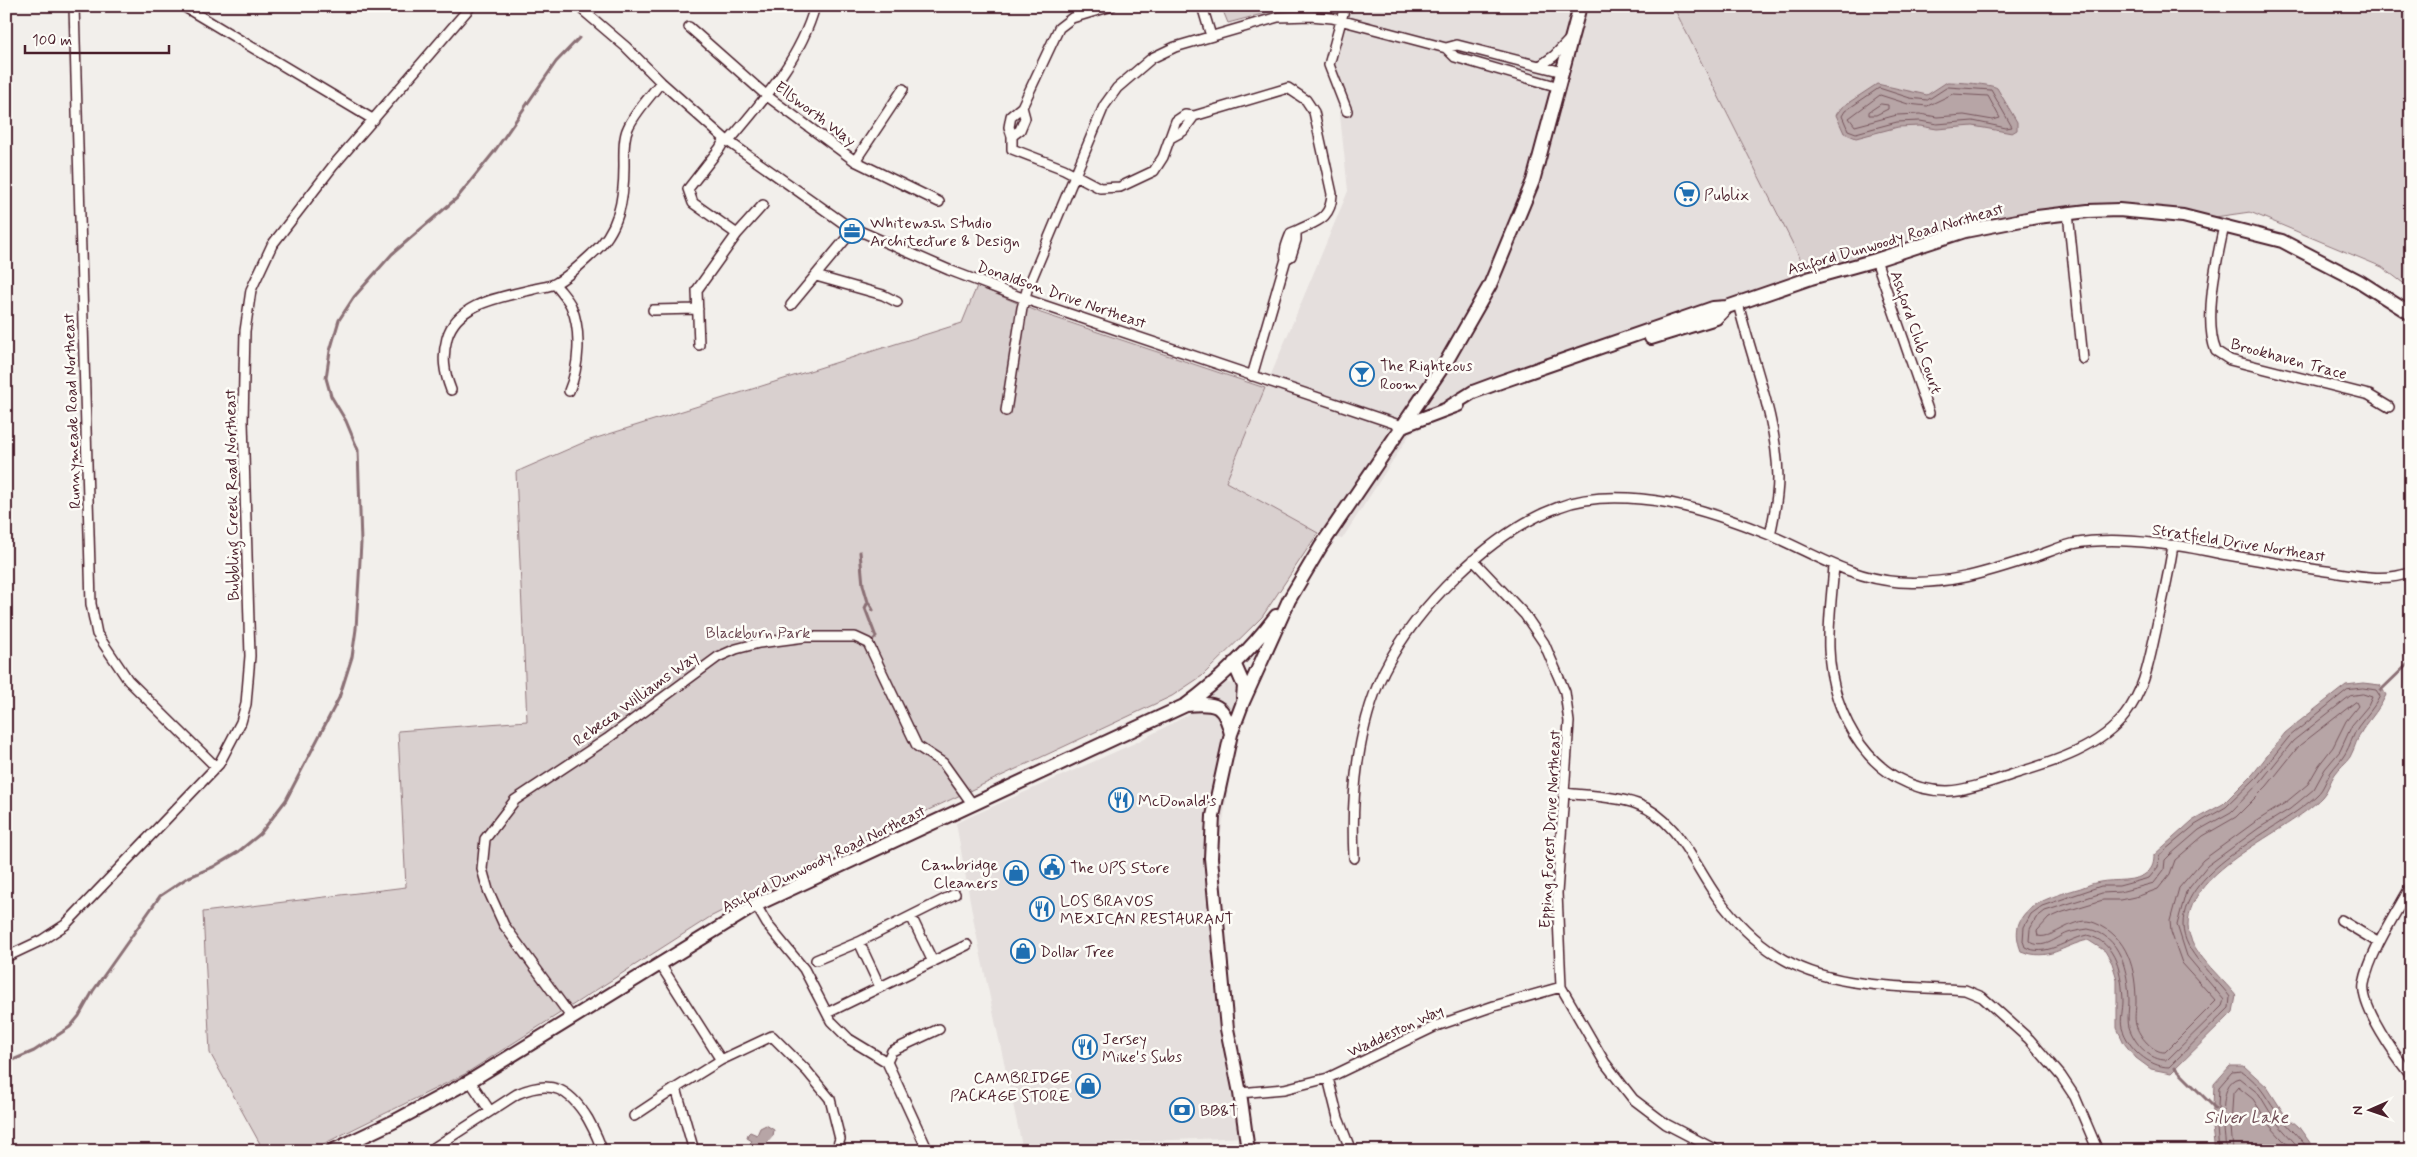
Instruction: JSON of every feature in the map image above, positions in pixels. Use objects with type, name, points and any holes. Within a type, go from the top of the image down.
[{"type":"main road","points":[[1248,1151],[1240,1093],[1227,1029],[1211,858],[1213,816],[1231,734],[1243,702],[1289,600],[1321,546],[1446,362],[1490,285],[1533,182],[1580,6]]},
{"type":"main road","name":"Ashford Dunwoody Road Northeast","points":[[1402,426],[1450,407],[1467,404],[1602,354],[1716,318],[1733,305],[1811,278],[1980,228],[2004,222],[2068,213],[2119,210],[2183,216],[2282,240],[2359,281],[2411,314]]},
{"type":"main road","name":"Ashford Dunwoody Road Northeast","points":[[332,1151],[403,1117],[470,1081],[756,905],[1186,705],[1208,689],[1234,663],[1264,632],[1289,600]]},
{"type":"main road","points":[[1234,663],[1244,686],[1243,702]]},
{"type":"main road","points":[[1186,705],[1205,703],[1216,705],[1225,713],[1231,734]]},
{"type":"street","name":"Runnymeade Road Northeast","points":[[74,6],[91,604],[97,634],[128,680],[216,767]]},
{"type":"street","points":[[183,6],[374,120]]},
{"type":"street","name":"Bubbling Creek Road Northeast","points":[[6,957],[42,940],[65,925],[222,761],[241,722],[246,704],[250,656],[243,421],[244,331],[251,290],[272,245],[333,166],[471,6]]},
{"type":"street","name":"Donaldson Drive Northeast","points":[[578,6],[626,47],[661,82],[727,140],[854,229],[949,270],[1025,299],[1402,426]]},
{"type":"street","points":[[737,234],[693,203],[688,189],[720,148],[767,96],[808,30],[815,6]]},
{"type":"street","points":[[1112,6],[1072,18],[1059,28],[1022,107],[1011,116],[1008,126],[1012,136],[1012,149],[1100,188],[1120,187],[1154,172],[1172,137],[1183,130],[1194,116],[1288,88],[1306,100],[1314,112],[1332,194],[1332,205],[1326,216],[1296,231],[1297,235],[1284,254],[1286,259],[1252,376]]},
{"type":"street","points":[[1202,6],[1211,36]]},
{"type":"street","points":[[1346,6],[1329,65],[1347,111]]},
{"type":"street","points":[[1006,411],[1025,299],[1075,176],[1104,106],[1117,88],[1152,58],[1175,47],[1278,17],[1311,16],[1341,21],[1446,48],[1457,45],[1563,72]]},
{"type":"street","name":"Ellsworth Way","points":[[689,27],[767,96],[855,161],[939,202]]},
{"type":"street","points":[[1540,66],[1554,56],[1573,36]]},
{"type":"street","points":[[1446,48],[1455,57],[1559,87]]},
{"type":"street","points":[[451,390],[444,369],[444,351],[449,330],[460,316],[470,308],[486,302],[555,284],[606,242],[614,227],[624,185],[624,154],[627,129],[661,82]]},
{"type":"street","points":[[855,161],[903,89]]},
{"type":"street","points":[[1012,136],[1020,130],[1025,118],[1022,107]]},
{"type":"street","points":[[699,345],[697,290],[737,234],[763,204]]},
{"type":"street","points":[[2068,213],[2083,358]]},
{"type":"street","name":"Brookhaven Trace","points":[[2224,226],[2215,268],[2210,332],[2212,353],[2230,360],[2369,394],[2389,407]]},
{"type":"street","points":[[790,305],[854,229]]},
{"type":"street","name":"Ashford Club Court","points":[[1876,260],[1929,413]]},
{"type":"street","points":[[816,276],[883,295],[897,302]]},
{"type":"street","points":[[555,284],[571,306],[576,324],[575,375],[569,391]]},
{"type":"street","points":[[1733,305],[1764,386],[1773,439],[1778,478],[1770,535]]},
{"type":"street","points":[[653,310],[698,308]]},
{"type":"street","name":"Stratfield Drive Northeast","points":[[1354,858],[1352,827],[1358,761],[1369,713],[1384,671],[1424,612],[1473,560],[1502,536],[1560,506],[1587,500],[1626,498],[1700,510],[1770,535],[1834,566],[1867,577],[1926,583],[1954,581],[2076,544],[2099,540],[2173,545],[2355,575],[2388,578],[2411,572]]},
{"type":"street","points":[[1834,566],[1829,649],[1838,705],[1872,760],[1896,779],[1912,787],[1948,791],[1970,787],[2032,768],[2090,745],[2107,733],[2124,716],[2139,695],[2150,664],[2173,545]]},
{"type":"street","name":"Epping Forest Drive Northeast","points":[[1473,560],[1526,615],[1556,667],[1566,692],[1569,722],[1557,893],[1561,987],[1604,1063],[1633,1099],[1666,1124],[1718,1151]]},
{"type":"street","name":"Rebecca Williams Way","points":[[572,1018],[504,925],[488,890],[482,869],[485,838],[515,800],[606,739],[718,657],[736,649],[759,643],[805,637],[855,636],[868,643],[917,746],[943,763],[973,805]]},
{"type":"street","points":[[1565,793],[1636,804],[1653,812],[1684,845],[1716,896],[1732,916],[1749,935],[1778,956],[1803,968],[1852,981],[1965,990],[1982,997],[2028,1039],[2061,1076],[2075,1097],[2098,1151]]},
{"type":"street","points":[[2411,886],[2379,943],[2364,985],[2378,1028],[2396,1057],[2411,1076]]},
{"type":"street","points":[[816,960],[859,942],[955,894]]},
{"type":"street","points":[[756,905],[767,924],[804,969],[831,1021],[849,1038],[886,1062],[928,1151]]},
{"type":"street","points":[[911,916],[933,962]]},
{"type":"street","points":[[2340,920],[2379,943]]},
{"type":"street","points":[[859,942],[880,987]]},
{"type":"street","points":[[827,1013],[967,945]]},
{"type":"street","points":[[660,964],[721,1060]]},
{"type":"street","name":"Waddeston Way","points":[[1240,1093],[1284,1090],[1328,1078],[1406,1039],[1445,1023],[1494,1006],[1561,987]]},
{"type":"street","points":[[886,1062],[892,1051],[939,1029]]},
{"type":"street","points":[[634,1116],[721,1060],[772,1036],[807,1071],[830,1099],[840,1139],[836,1151]]},
{"type":"street","points":[[1328,1078],[1338,1118],[1351,1151]]},
{"type":"street","points":[[470,1081],[490,1111]]},
{"type":"street","points":[[429,1151],[517,1094],[532,1087],[550,1086],[566,1092],[580,1106],[600,1140],[602,1151]]},
{"type":"street","points":[[676,1088],[694,1151]]},
{"type":"shaded area","points":[[1351,6],[1673,6],[1809,276],[1504,383],[1410,434],[1342,539],[1318,533],[1226,482],[1348,191],[1339,106],[1329,75]]},
{"type":"shaded area","points":[[1226,683],[1253,685],[1238,728],[1216,864],[1227,1003],[1248,1137],[1022,1146],[975,928],[956,823],[1135,743],[1188,715]]},
{"type":"green space","points":[[1221,6],[1292,6],[1228,23]]},
{"type":"green space","points":[[1673,6],[2411,6],[2411,289],[2382,267],[2250,212],[2208,218],[2141,207],[1973,230],[1809,276]]},
{"type":"green space","name":"Blackburn Park","points":[[977,286],[1041,313],[1265,388],[1226,482],[1318,533],[1262,617],[1202,676],[1172,696],[843,850],[710,917],[465,1074],[309,1151],[264,1151],[210,1053],[203,912],[406,887],[398,731],[527,721],[516,472],[587,441],[962,323]]},
{"type":"water","points":[[1947,82],[1981,84],[1997,88],[2017,122],[2017,130],[2012,133],[1973,126],[1937,129],[1920,126],[1898,127],[1856,138],[1844,133],[1836,115],[1842,107],[1877,84],[1927,95]]},
{"type":"water","points":[[2363,683],[2380,685],[2386,695],[2361,732],[2350,757],[2335,774],[2324,795],[2306,811],[2242,853],[2222,869],[2204,886],[2193,904],[2188,925],[2189,935],[2199,954],[2236,996],[2233,1012],[2171,1073],[2151,1069],[2136,1058],[2124,1043],[2117,1028],[2117,979],[2112,963],[2105,951],[2088,940],[2048,954],[2031,954],[2021,951],[2017,937],[2018,925],[2023,916],[2040,902],[2097,883],[2137,878],[2148,872],[2152,866],[2154,855],[2192,821],[2223,804],[2253,774],[2285,733],[2346,685]]},
{"type":"water","name":"Silver Lake","points":[[2230,1066],[2244,1066],[2267,1087],[2285,1115],[2298,1126],[2316,1151],[2215,1151],[2212,1128],[2214,1084]]},
{"type":"water","points":[[766,1125],[774,1130],[773,1136],[762,1148],[756,1144],[752,1146],[750,1143],[752,1141],[747,1138],[748,1134],[750,1132],[757,1135],[760,1128]]},
{"type":"waterway","points":[[6,1063],[34,1051],[70,1027],[160,896],[187,878],[213,867],[238,852],[260,834],[286,800],[339,698],[352,657],[356,629],[361,543],[358,450],[346,421],[331,396],[326,378],[330,351],[339,320],[354,297],[392,254],[457,198],[494,152],[556,62],[579,38]]},
{"type":"waterway","points":[[860,552],[863,585],[868,602],[865,608],[876,637],[874,639]]},
{"type":"waterway","points":[[869,603],[873,610]]},
{"type":"waterway","points":[[2381,690],[2411,661]]},
{"type":"waterway","points":[[2175,1068],[2215,1108]]},
{"type":"place","name":"Publix","points":[[1687,194]]},
{"type":"place","name":"Whitewash Studio Architecture & Design","points":[[852,231]]},
{"type":"place","name":"The Righteous Room","points":[[1362,374]]},
{"type":"place","name":"McDonald's","points":[[1121,800]]},
{"type":"place","name":"The UPS Store","points":[[1052,867]]},
{"type":"place","name":"Cambridge Cleaners","points":[[1016,873]]},
{"type":"place","name":"LOS BRAVOS MEXICAN RESTAURANT","points":[[1042,909]]},
{"type":"place","name":"Dollar Tree","points":[[1023,951]]},
{"type":"place","name":"Jersey Mike's Subs","points":[[1085,1047]]},
{"type":"place","name":"CAMBRIDGE PACKAGE STORE","points":[[1088,1086]]},
{"type":"place","name":"BB&T","points":[[1182,1110]]}]
